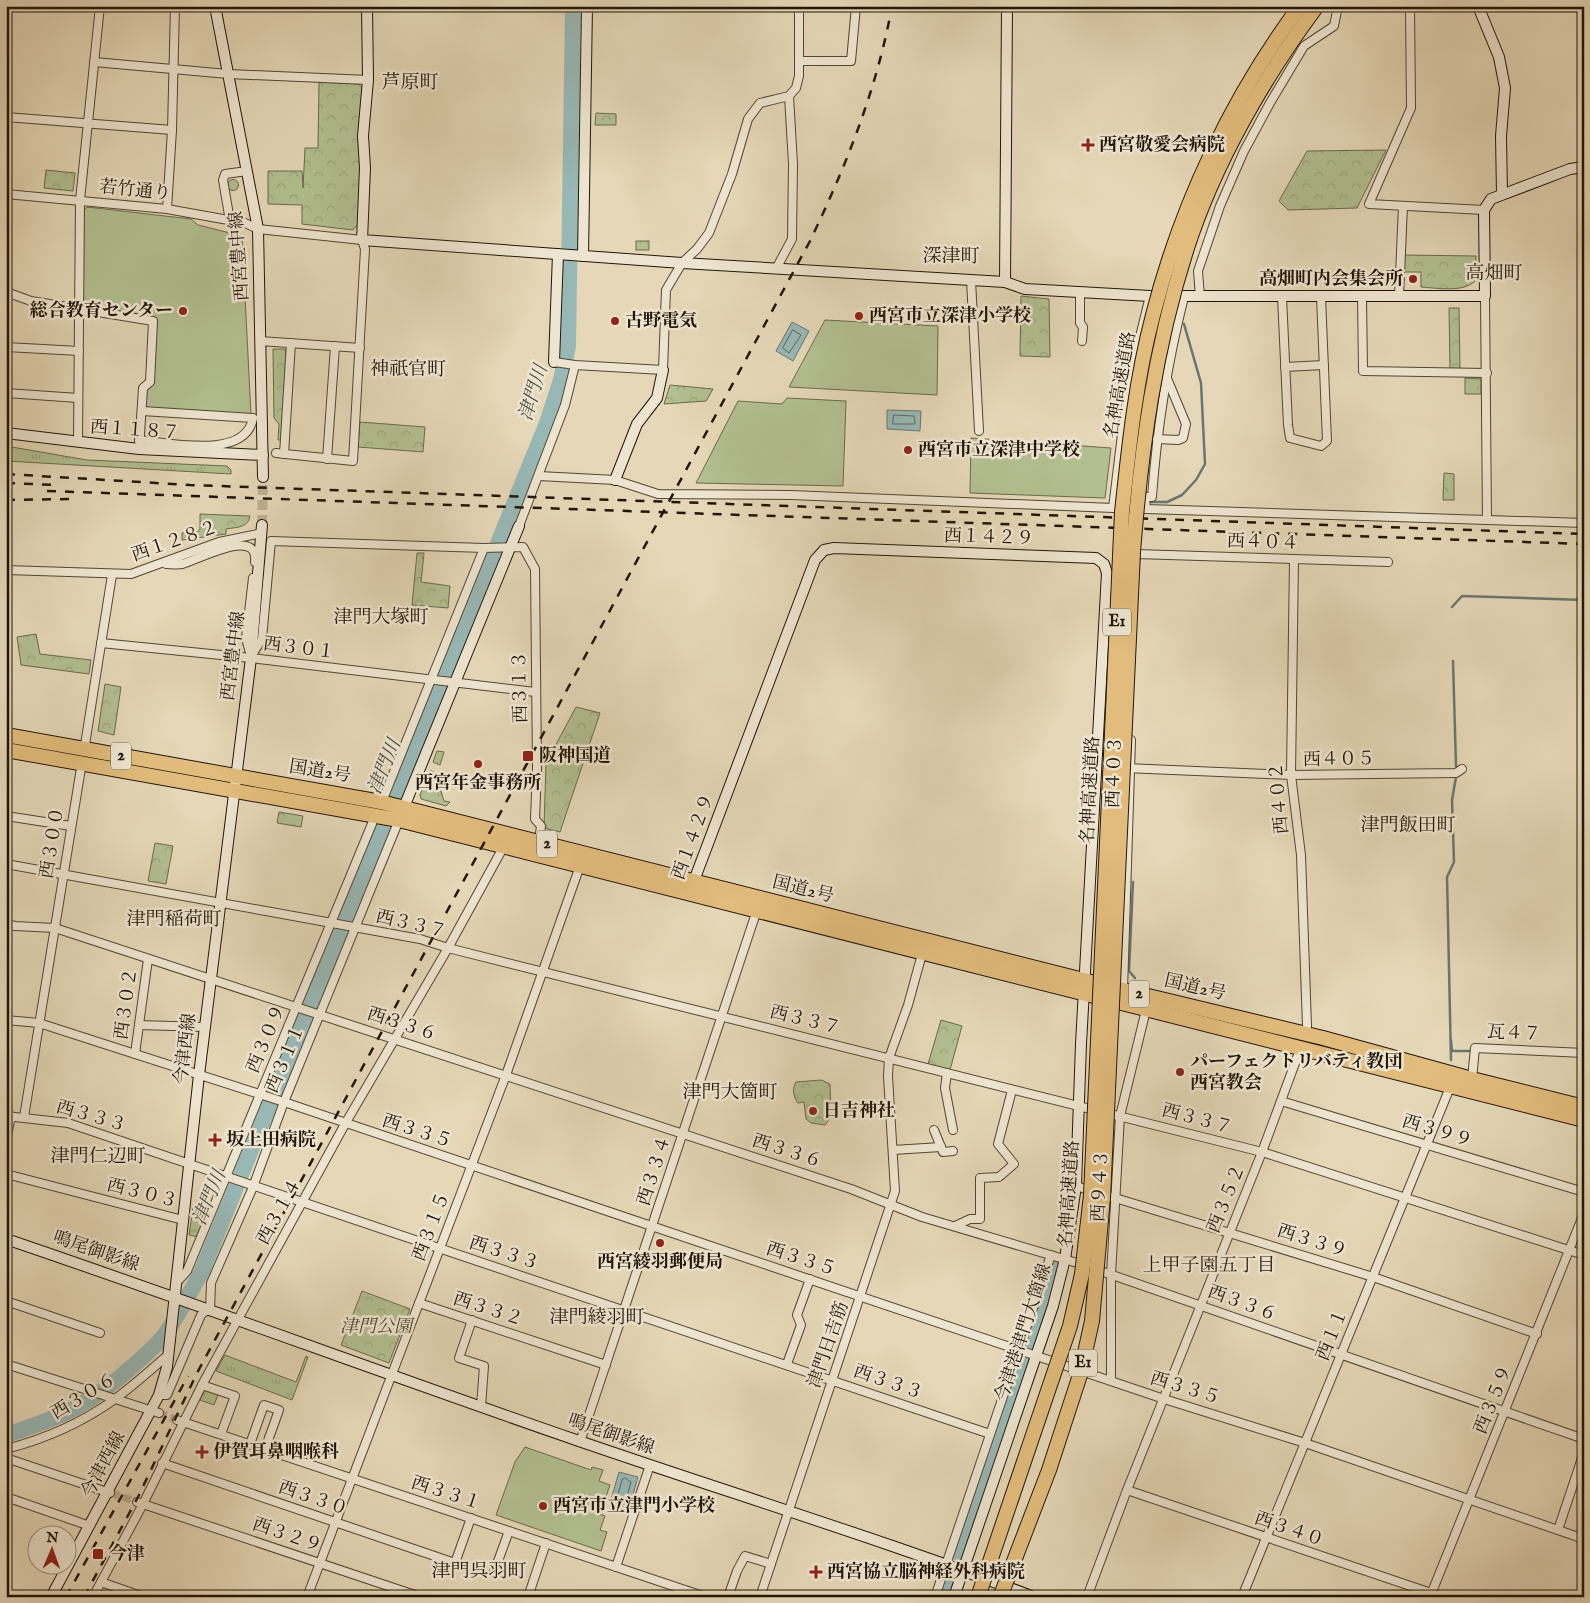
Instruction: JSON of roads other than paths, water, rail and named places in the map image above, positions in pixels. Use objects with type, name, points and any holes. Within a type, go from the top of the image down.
[{"type":"highway","name":"名神高速道路","points":[[978,1597],[1070,1326],[1087,1244],[1092,1176],[1122,512],[1127,460],[1144,356],[1164,279],[1190,202],[1234,110],[1273,45],[1300,6]]},
{"type":"highway","name":"名神高速道路","points":[[1000,1597],[1049,1470],[1080,1375],[1093,1313],[1103,1208],[1134,552],[1146,432],[1160,348],[1188,247],[1225,159],[1267,81],[1317,6]]},
{"type":"highway","name":"国道2号","points":[[6,735],[383,803],[399,814],[504,846],[580,866],[692,888],[1085,980],[1306,1034],[1584,1107]]},
{"type":"highway","name":"国道2号","points":[[6,750],[377,816],[399,814],[539,842],[692,888],[757,910],[922,954],[1451,1085],[1584,1120]]},
{"type":"street","points":[[78,442],[80,200],[100,6]]},
{"type":"street","points":[[167,209],[172,130],[175,6]]},
{"type":"street","name":"西宮豊中線","points":[[214,6],[258,229],[263,477]]},
{"type":"street","points":[[276,453],[353,461],[366,249],[362,240],[365,168],[363,136],[368,80],[367,6]]},
{"type":"street","points":[[579,256],[587,6]]},
{"type":"street","points":[[615,480],[637,424],[657,398],[663,370],[666,290],[682,263],[698,249],[709,233],[732,174],[748,119],[760,103],[789,96],[796,88],[799,61],[799,6]]},
{"type":"street","points":[[799,61],[851,61],[856,6]]},
{"type":"street","points":[[1005,282],[1007,6]]},
{"type":"street","points":[[1200,297],[1198,271],[1220,206],[1244,152],[1270,103],[1304,46],[1334,26],[1338,6]]},
{"type":"street","points":[[1410,6],[1411,108],[1369,204],[1484,210]]},
{"type":"street","points":[[1478,6],[1499,57],[1504,88],[1501,136],[1502,194]]},
{"type":"street","points":[[94,62],[228,74],[368,80]]},
{"type":"street","points":[[776,269],[792,239],[793,164],[789,96]]},
{"type":"street","points":[[6,117],[172,130]]},
{"type":"street","points":[[1487,520],[1484,210],[1491,199],[1502,194],[1570,169],[1584,167]]},
{"type":"street","points":[[230,221],[223,180],[225,174],[247,171]]},
{"type":"street","name":"若竹通り","points":[[6,194],[167,209],[230,221],[258,229],[362,240]]},
{"type":"street","points":[[1399,297],[1402,206]]},
{"type":"street","points":[[362,240],[682,263],[1005,282],[1025,288],[1150,296],[1485,296]]},
{"type":"street","points":[[561,255],[554,362],[663,370]]},
{"type":"street","points":[[971,280],[979,431]]},
{"type":"street","points":[[6,292],[31,300],[153,321],[150,382],[143,388],[139,444],[227,445],[242,438],[248,432],[253,418],[142,411]]},
{"type":"street","points":[[1080,292],[1082,341]]},
{"type":"street","points":[[539,476],[615,480],[658,494],[790,495],[1113,508],[1126,409],[1150,296]]},
{"type":"street","points":[[1184,297],[1166,376],[1146,509],[1584,523]]},
{"type":"street","points":[[1282,297],[1290,438],[1321,446],[1327,441],[1321,297]]},
{"type":"street","points":[[1362,297],[1363,371],[1487,373]]},
{"type":"street","points":[[260,341],[360,348]]},
{"type":"street","points":[[284,454],[291,343]]},
{"type":"street","points":[[327,459],[335,346]]},
{"type":"street","points":[[6,347],[79,351]]},
{"type":"street","points":[[399,814],[507,547],[519,526],[539,476],[565,405],[575,365]]},
{"type":"street","points":[[1285,367],[1324,365]]},
{"type":"street","points":[[1156,439],[1178,440],[1183,438],[1186,432],[1186,424],[1166,376]]},
{"type":"street","points":[[6,393],[78,398]]},
{"type":"street","name":"西１１８７","points":[[6,433],[78,442],[139,444],[263,455]]},
{"type":"street","points":[[1116,496],[1149,497]]},
{"type":"street","name":"西宮豊中線","points":[[235,792],[251,658],[262,529]]},
{"type":"street","name":"西１２８２","points":[[6,570],[112,575],[131,574],[163,564],[219,542],[262,529]]},
{"type":"street","points":[[251,658],[262,638],[271,541],[485,548],[507,547]]},
{"type":"street","points":[[163,564],[181,564],[230,546],[247,546],[253,550],[255,558],[246,638],[251,658]]},
{"type":"street","name":"西３１３","points":[[507,547],[523,547],[535,569],[537,768],[535,818],[541,826],[539,842]]},
{"type":"street","name":"西３０９","points":[[176,1284],[187,1271],[229,1178],[260,1095],[383,803],[485,548]]},
{"type":"street","name":"西１４２９","points":[[692,888],[815,560],[821,552],[829,548],[1096,558],[1104,564],[1106,573],[1085,980]]},
{"type":"street","name":"西４０４","points":[[1136,554],[1388,562]]},
{"type":"street","name":"西４０３","points":[[1123,990],[1136,554]]},
{"type":"street","name":"西４０２","points":[[1294,559],[1290,775],[1301,855],[1306,1034]]},
{"type":"street","name":"西３００","points":[[24,1116],[112,575]]},
{"type":"street","name":"西３０１","points":[[101,643],[251,658],[535,692]]},
{"type":"street","name":"西４０５","points":[[1096,767],[1290,775],[1456,774],[1462,769]]},
{"type":"street","name":"今津西線","points":[[51,1597],[155,1412],[160,1395],[170,1349],[177,1297],[176,1284],[199,1075],[235,792]]},
{"type":"street","name":"西３１１","points":[[209,1310],[211,1283],[253,1187],[284,1102],[322,1014],[353,928],[399,814]]},
{"type":"street","points":[[6,816],[71,826]]},
{"type":"street","name":"西３１４","points":[[93,1597],[140,1503],[162,1464],[180,1421],[238,1321],[345,1124],[448,948],[504,846]]},
{"type":"street","name":"西３３７","points":[[6,864],[420,939],[448,948],[1262,1152],[1584,1255]]},
{"type":"street","name":"西３１５","points":[[307,1597],[350,1478],[506,1075],[580,866]]},
{"type":"street","name":"西３３４","points":[[580,1442],[757,910]]},
{"type":"street","name":"西３３６","points":[[6,924],[55,928],[322,1014],[683,1133],[892,1204],[922,1217],[1033,1252],[1065,1258],[1341,1356],[1584,1439]]},
{"type":"street","name":"津門日吉筋","points":[[760,1597],[892,1204],[895,1190],[889,1058],[908,1005],[922,954]]},
{"type":"street","name":"西３０２","points":[[135,1054],[148,959]]},
{"type":"street","name":"今津港津門大箇線","points":[[954,1597],[1026,1352],[1053,1306],[1065,1258],[1076,1186],[1085,980]]},
{"type":"street","name":"西９４３","points":[[1111,1380],[1111,1275],[1120,1116],[1149,997]]},
{"type":"street","name":"西３３５","points":[[6,1020],[39,1023],[284,1102],[1164,1399],[1305,1443],[1584,1539]]},
{"type":"street","points":[[139,1025],[205,1027]]},
{"type":"street","name":"西３５２","points":[[1087,1597],[1127,1490],[1262,1152],[1306,1034]]},
{"type":"street","name":"瓦４７","points":[[1472,1079],[1475,1048],[1584,1053]]},
{"type":"street","points":[[947,1073],[945,1088],[952,1126],[960,1120]]},
{"type":"street","name":"西１１","points":[[1242,1597],[1451,1085]]},
{"type":"street","points":[[955,1226],[970,1219],[980,1219],[980,1178],[999,1177],[1014,1164],[998,1144],[1012,1090]]},
{"type":"street","name":"西３９９","points":[[1281,1101],[1584,1192]]},
{"type":"street","points":[[6,1141],[8,1116]]},
{"type":"street","name":"西３３３","points":[[8,1116],[24,1116],[68,1123],[253,1187],[787,1364],[990,1434]]},
{"type":"street","points":[[934,1130],[943,1152],[953,1151]]},
{"type":"street","points":[[893,1150],[941,1147]]},
{"type":"street","name":"西３０３","points":[[6,1174],[183,1220]]},
{"type":"street","name":"西３３９","points":[[1076,1186],[1373,1277],[1537,1334]]},
{"type":"street","name":"西３５９","points":[[1431,1595],[1584,1213]]},
{"type":"street","name":"鳴尾御影線","points":[[6,1239],[177,1297],[390,1376],[650,1466],[962,1570],[1032,1596]]},
{"type":"street","points":[[935,1597],[990,1434],[1026,1352],[1051,1255]]},
{"type":"street","points":[[787,1364],[801,1325],[797,1315],[810,1279]]},
{"type":"street","points":[[6,1301],[100,1333]]},
{"type":"street","name":"西３３２","points":[[419,1303],[606,1365]]},
{"type":"street","points":[[160,1395],[167,1395],[201,1315],[209,1310]]},
{"type":"street","points":[[472,1320],[459,1358],[484,1366],[481,1407]]},
{"type":"street","name":"西３０６","points":[[6,1449],[37,1441],[78,1422],[113,1398],[170,1349]]},
{"type":"street","points":[[6,1364],[89,1389],[155,1412]]},
{"type":"street","points":[[202,1384],[235,1396],[221,1434]]},
{"type":"street","points":[[250,1444],[264,1405],[279,1410],[265,1449]]},
{"type":"street","name":"西３３１","points":[[180,1421],[706,1597]]},
{"type":"street","points":[[1558,1530],[1584,1452]]},
{"type":"street","points":[[6,1458],[110,1493]]},
{"type":"street","name":"西３３０","points":[[162,1464],[454,1563],[471,1518]]},
{"type":"street","points":[[616,1567],[650,1466]]},
{"type":"street","name":"西３４０","points":[[1127,1490],[1431,1595],[1443,1597]]},
{"type":"street","points":[[6,1497],[90,1526]]},
{"type":"street","name":"西３２９","points":[[140,1503],[421,1597]]},
{"type":"street","points":[[494,1572],[509,1531]]},
{"type":"street","points":[[528,1597],[546,1544]]},
{"type":"street","points":[[728,1597],[737,1571],[745,1556],[771,1564]]},
{"type":"street","points":[[101,1582],[144,1597]]},
{"type":"water","points":[[792,322],[809,331],[793,361],[776,351]]},
{"type":"water","points":[[887,410],[921,411],[920,431],[887,429]]},
{"type":"water","points":[[619,1472],[638,1477],[629,1509],[610,1503]]},
{"type":"waterway","name":"津門川","points":[[6,1435],[59,1416],[88,1400],[117,1379],[152,1349],[164,1335],[201,1273],[547,423],[561,380],[568,346],[573,6]]},
{"type":"waterway","points":[[1150,502],[1167,502],[1182,495],[1196,480],[1205,464],[1201,383],[1184,324]]},
{"type":"waterway","points":[[1452,607],[1462,596],[1584,600]]},
{"type":"waterway","points":[[1453,661],[1456,766]]},
{"type":"waterway","points":[[1451,1060],[1447,877],[1454,862],[1452,800],[1456,777]]},
{"type":"waterway","points":[[1133,882],[1129,971],[1135,978]]},
{"type":"waterway","points":[[1451,1040],[1452,1051],[1471,1051]]},
{"type":"waterway","points":[[958,1553],[1054,1263]]},
{"type":"waterway","points":[[944,1597],[950,1578]]},
{"type":"tunnel","points":[[262,525],[263,477]]},
{"type":"tunnel","points":[[159,1413],[177,1420]]},
{"type":"tunnel","points":[[112,1493],[137,1502]]},
{"type":"railway","points":[[84,1597],[138,1497],[197,1373],[810,241],[848,156],[859,126],[878,67],[892,6]]},
{"type":"railway","points":[[6,474],[190,485],[1584,534]]},
{"type":"railway","points":[[6,483],[56,485]]},
{"type":"railway","points":[[47,491],[1584,544]]},
{"type":"railway","points":[[6,500],[71,499]]},
{"type":"railway","points":[[66,1597],[188,1376]]},
{"type":"place","name":"西宮敬愛会病院","points":[[1088,145]]},
{"type":"place","name":"高畑町内会集会所","points":[[1413,279]]},
{"type":"place","name":"総合教育センター","points":[[183,311]]},
{"type":"place","name":"西宮市立深津小学校","points":[[859,316]]},
{"type":"place","name":"古野電気","points":[[615,321]]},
{"type":"place","name":"西宮市立深津中学校","points":[[908,450]]},
{"type":"place","name":"阪神国道","points":[[528,756]]},
{"type":"place","name":"西宮年金事務所","points":[[478,764]]},
{"type":"place","name":"パーフェクトリバティ教団 西宮教会","points":[[1180,1072]]},
{"type":"place","name":"日吉神社","points":[[813,1111]]},
{"type":"place","name":"坂上田病院","points":[[215,1140]]},
{"type":"place","name":"西宮綾羽郵便局","points":[[660,1243]]},
{"type":"place","name":"伊賀耳鼻咽喉科","points":[[202,1452]]},
{"type":"place","name":"西宮市立津門小学校","points":[[543,1506]]},
{"type":"place","name":"今津","points":[[98,1554]]},
{"type":"place","name":"西宮協立脳神経外科病院","points":[[816,1572]]},
{"type":"district","name":"芦原町","points":[[410,83]]},
{"type":"district","name":"深津町","points":[[951,257]]},
{"type":"district","name":"高畑町","points":[[1494,274]]},
{"type":"district","name":"神祇官町","points":[[408,370]]},
{"type":"district","name":"津門大塚町","points":[[381,618]]},
{"type":"district","name":"津門飯田町","points":[[1408,826]]},
{"type":"district","name":"津門稲荷町","points":[[174,920]]},
{"type":"district","name":"津門大箇町","points":[[730,1093]]},
{"type":"district","name":"津門仁辺町","points":[[98,1157]]},
{"type":"district","name":"上甲子園五丁目","points":[[1209,1266]]},
{"type":"district","name":"津門綾羽町","points":[[597,1318]]},
{"type":"district","name":"津門呉羽町","points":[[479,1572]]},
{"type":"park label","name":"津門公園","points":[[376,1327]]}]
